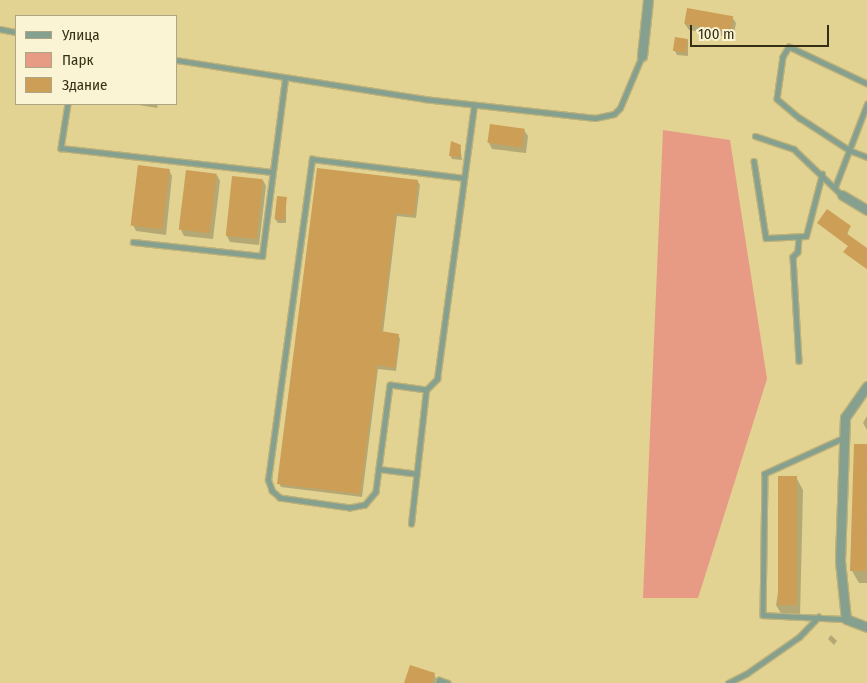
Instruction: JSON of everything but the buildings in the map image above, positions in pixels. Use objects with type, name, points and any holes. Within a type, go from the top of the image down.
[{"type":"street","points":[[642,56],[648,0]]},
{"type":"street","points":[[842,194],[867,210]]},
{"type":"street","points":[[867,386],[845,418],[842,439],[840,581],[846,619],[851,624],[867,627]]},
{"type":"lane","points":[[0,29],[15,32]]},
{"type":"lane","points":[[867,84],[789,47],[783,58],[777,99],[800,118],[849,150],[867,157]]},
{"type":"lane","points":[[178,60],[285,80],[474,105],[605,118],[620,108],[642,56]]},
{"type":"lane","points":[[132,242],[262,256],[285,80]]},
{"type":"lane","points":[[835,187],[867,104]]},
{"type":"lane","points":[[68,105],[61,148],[272,172]]},
{"type":"lane","points":[[411,524],[426,390],[437,379],[474,105]]},
{"type":"lane","points":[[755,136],[794,150],[842,194]]},
{"type":"lane","points":[[426,390],[390,385],[376,492],[365,505],[358,508],[280,498],[269,486],[312,160],[464,178]]},
{"type":"lane","points":[[754,161],[766,238],[799,238],[806,236],[822,174]]},
{"type":"lane","points":[[799,238],[798,252],[793,257],[799,361]]},
{"type":"lane","points":[[842,439],[764,474],[763,615],[846,619]]},
{"type":"lane","points":[[379,469],[417,474]]},
{"type":"lane","points":[[728,683],[746,674],[799,636],[818,617]]},
{"type":"lane","points":[[438,683],[439,680],[448,683]]},
{"type":"green space","points":[[663,130],[730,140],[767,379],[698,598],[643,598]]}]
